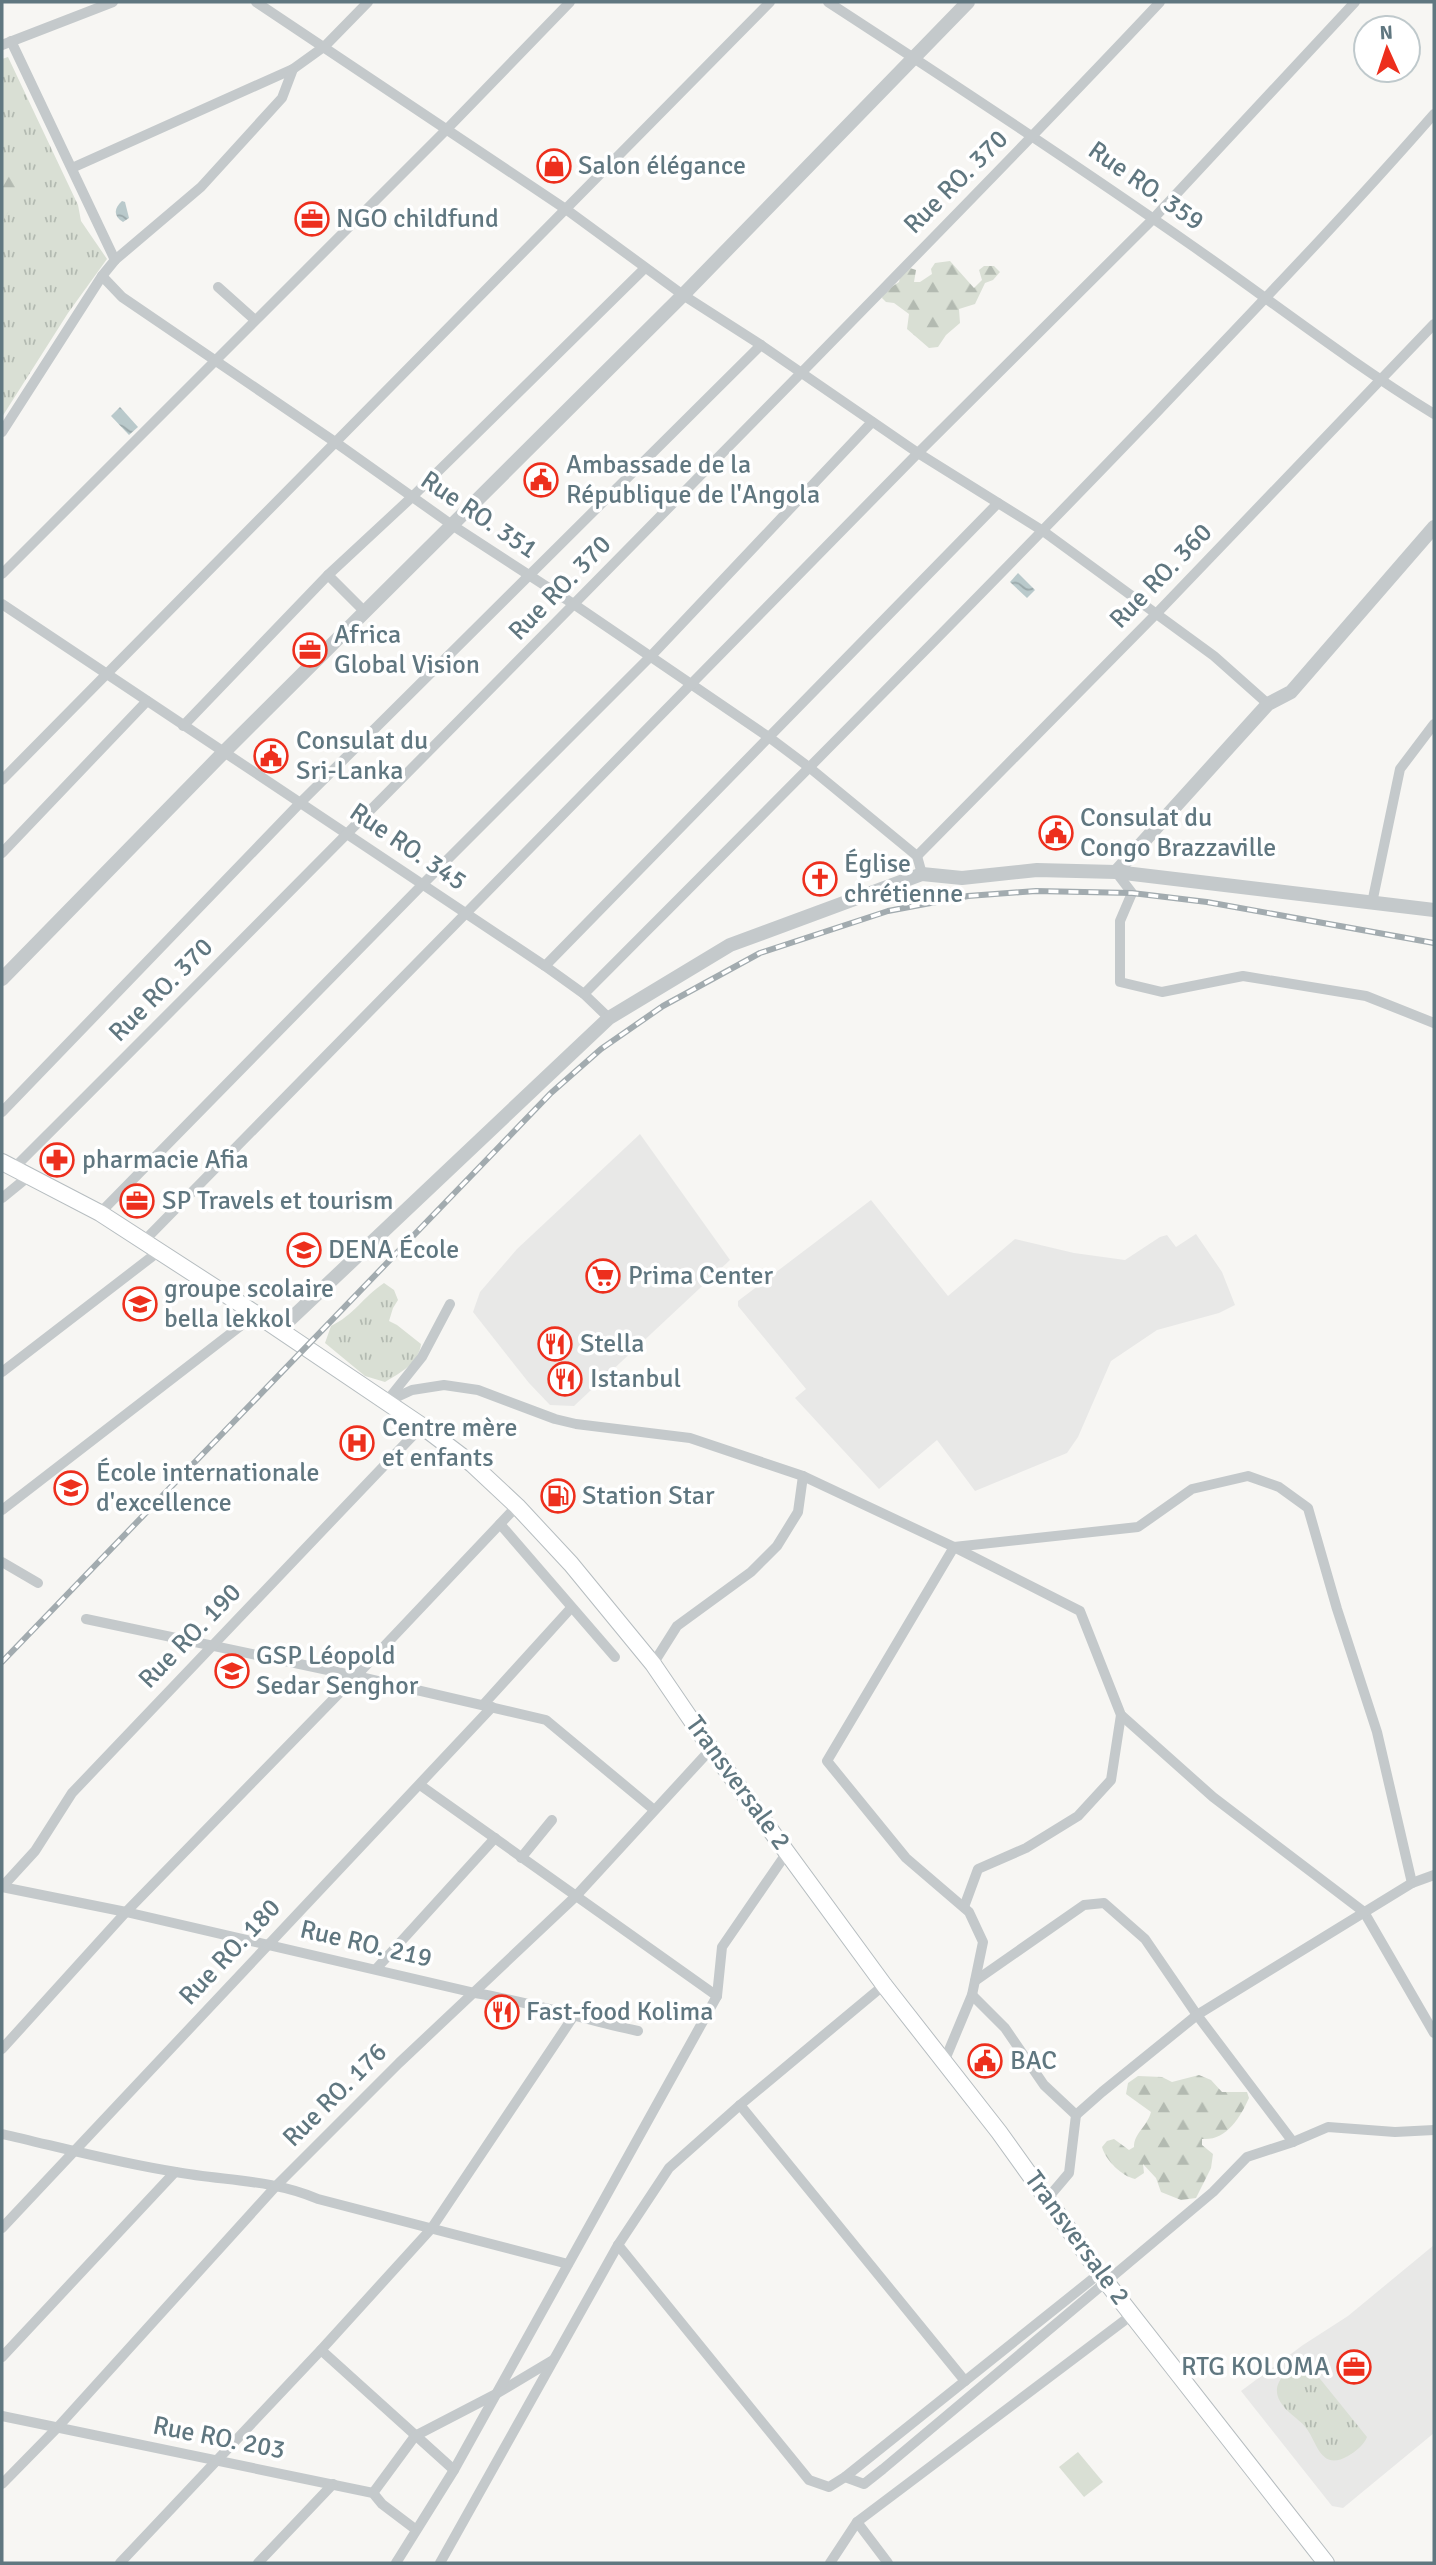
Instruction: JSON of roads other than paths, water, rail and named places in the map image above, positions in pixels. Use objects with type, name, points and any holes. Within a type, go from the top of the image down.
[{"type":"main road","name":"Transversale 2","points":[[8,1165],[100,1213],[256,1314],[422,1426],[472,1464],[517,1506],[571,1564],[653,1664],[711,1749],[1103,2278],[1326,2563]]},
{"type":"street","points":[[113,2],[7,43],[72,168],[115,260]]},
{"type":"street","points":[[256,2],[567,210],[683,295],[918,453],[1043,531],[1214,656],[1268,704]]},
{"type":"street","points":[[72,168],[293,69],[325,46],[368,2]]},
{"type":"street","points":[[2,574],[447,129],[570,2]]},
{"type":"street","points":[[2,780],[770,2]]},
{"type":"street","name":"Rue RO. 359","points":[[828,2],[1034,136],[1266,298],[1379,381],[1434,414]]},
{"type":"street","points":[[2,979],[223,753],[683,295],[968,2]]},
{"type":"street","name":"Rue RO. 370","points":[[8,1165],[350,834],[1034,136],[1160,2]]},
{"type":"street","points":[[143,1242],[918,453],[1153,219],[1355,2]]},
{"type":"street","points":[[2,432],[102,276],[115,260],[201,187],[282,98],[293,69]]},
{"type":"street","points":[[584,994],[1043,531],[1266,298],[1434,114]]},
{"type":"street","points":[[183,726],[328,575],[412,497],[645,268]]},
{"type":"street","name":"Rue RO. 351","points":[[102,276],[121,297],[452,525],[770,738],[917,856]]},
{"type":"street","points":[[218,287],[255,320]]},
{"type":"street","name":"Rue RO. 360","points":[[917,856],[1157,613],[1434,324]]},
{"type":"street","points":[[2,1112],[300,803],[761,345]]},
{"type":"street","points":[[100,1213],[651,656],[872,422]]},
{"type":"street","points":[[545,966],[998,503]]},
{"type":"street","points":[[1116,872],[1268,704],[1291,692],[1434,527]]},
{"type":"street","points":[[328,575],[365,612]]},
{"type":"street","name":"Rue RO. 345","points":[[2,604],[545,966],[584,994],[609,1018]]},
{"type":"street","points":[[2,853],[147,701]]},
{"type":"street","points":[[1372,903],[1400,769],[1434,724]]},
{"type":"street","points":[[917,856],[922,874]]},
{"type":"street","points":[[279,1330],[609,1018],[730,945],[922,874],[962,878],[1037,870],[1116,872],[1434,910]]},
{"type":"street","points":[[1116,872],[1132,893],[1120,921],[1120,982],[1162,992],[1243,976],[1366,996],[1434,1023]]},
{"type":"street","points":[[2,1198],[29,1176]]},
{"type":"street","points":[[2,1372],[158,1252]]},
{"type":"street","points":[[386,1402],[422,1357],[450,1304]]},
{"type":"street","points":[[2,1510],[256,1314]]},
{"type":"street","points":[[386,1402],[412,1390],[444,1385],[478,1390],[565,1422],[690,1438],[803,1476],[954,1547],[1080,1611],[1121,1715],[1213,1797],[1364,1912],[1434,2033]]},
{"type":"street","name":"Rue RO. 190","points":[[2,1887],[35,1851],[72,1793],[422,1426]]},
{"type":"street","points":[[653,1664],[677,1626],[751,1572],[777,1546],[798,1512],[803,1476]]},
{"type":"street","points":[[954,1547],[1139,1527],[1192,1489],[1248,1476],[1279,1487],[1308,1508],[1377,1732],[1412,1883]]},
{"type":"street","points":[[2,2049],[126,1912],[517,1506]]},
{"type":"street","points":[[500,1524],[615,1657]]},
{"type":"street","points":[[944,2062],[972,1994],[984,1942],[969,1912],[906,1858],[827,1761],[954,1547]]},
{"type":"street","points":[[2,1562],[38,1583]]},
{"type":"street","name":"Rue RO. 180","points":[[2,2228],[420,1785],[571,1608]]},
{"type":"street","points":[[86,1619],[356,1676],[546,1720],[653,1809]]},
{"type":"street","points":[[964,1907],[978,1869],[1026,1848],[1077,1816],[1111,1780],[1121,1715]]},
{"type":"street","name":"Rue RO. 176","points":[[2,2484],[57,2428],[277,2185],[398,2063],[575,1897],[653,1809],[711,1749]]},
{"type":"street","points":[[420,1785],[717,1996]]},
{"type":"street","points":[[521,1858],[552,1820]]},
{"type":"street","points":[[376,1969],[495,1838]]},
{"type":"street","points":[[396,2563],[454,2470],[717,1996],[722,1947],[788,1851]]},
{"type":"street","points":[[1047,2199],[1069,2173],[1076,2115],[1102,2092],[1197,2015],[1412,1883],[1434,1875]]},
{"type":"street","name":"Rue RO. 219","points":[[2,1887],[126,1912],[475,1993],[524,2001],[573,2017],[638,2031]]},
{"type":"street","points":[[975,1981],[1084,1905],[1104,1903],[1145,1939],[1197,2015],[1293,2142]]},
{"type":"street","points":[[440,2563],[618,2245],[669,2168],[884,1985]]},
{"type":"street","points":[[972,1994],[1004,2028],[1044,2085],[1076,2115]]},
{"type":"street","points":[[120,2563],[431,2229],[573,2017]]},
{"type":"street","points":[[740,2105],[965,2381]]},
{"type":"street","points":[[618,2245],[809,2480],[829,2487],[1213,2192],[1247,2157],[1328,2127],[1395,2132],[1434,2130]]},
{"type":"street","points":[[2,2134],[175,2172],[295,2189],[318,2199],[568,2264]]},
{"type":"street","points":[[2,2357],[175,2172]]},
{"type":"street","points":[[845,2477],[864,2484],[1103,2278]]},
{"type":"street","points":[[830,2563],[857,2522],[1133,2314]]},
{"type":"street","points":[[321,2350],[454,2470]]},
{"type":"street","points":[[373,2493],[415,2436],[496,2394],[554,2359]]},
{"type":"street","name":"Rue RO. 203","points":[[2,2416],[373,2493],[382,2504],[415,2529]]},
{"type":"street","points":[[258,2563],[333,2484]]},
{"type":"street","points":[[857,2522],[888,2563]]},
{"type":"water","points":[[122,201],[125,202],[129,218],[123,222],[116,212]]},
{"type":"water","points":[[120,407],[138,427],[129,435],[111,416]]},
{"type":"water","points":[[1018,573],[1035,590],[1027,598],[1010,582]]},
{"type":"railway","points":[[2,1662],[551,1093],[601,1049],[663,1006],[760,953],[888,911],[968,896],[1036,891],[1132,893],[1207,902],[1434,943]]},
{"type":"place","name":"Salon élégance","points":[[554,166]]},
{"type":"place","name":"NGO childfund","points":[[312,219]]},
{"type":"place","name":"Ambassade de la République de l'Angola","points":[[541,480]]},
{"type":"place","name":"Africa Global Vision","points":[[310,650]]},
{"type":"place","name":"Consulat du Sri-Lanka","points":[[271,756]]},
{"type":"place","name":"Consulat du Congo Brazzaville","points":[[1056,833]]},
{"type":"place","name":"Église chrétienne","points":[[820,879]]},
{"type":"place","name":"pharmacie Afia","points":[[57,1160]]},
{"type":"place","name":"SP Travels et tourism","points":[[137,1201]]},
{"type":"place","name":"DENA École","points":[[304,1250]]},
{"type":"place","name":"Prima Center","points":[[603,1276]]},
{"type":"place","name":"groupe scolaire bella lekkol","points":[[140,1304]]},
{"type":"place","name":"Stella","points":[[555,1344]]},
{"type":"place","name":"Istanbul","points":[[565,1379]]},
{"type":"place","name":"Centre mère et enfants","points":[[357,1443]]},
{"type":"place","name":"École internationale d'excellence","points":[[71,1488]]},
{"type":"place","name":"Station Star","points":[[558,1496]]},
{"type":"place","name":"GSP Léopold Sedar Senghor","points":[[232,1671]]},
{"type":"place","name":"Fast-food Kolima","points":[[502,2012]]},
{"type":"place","name":"BAC","points":[[985,2061]]},
{"type":"place","name":"RTG KOLOMA","points":[[1354,2367]]}]
